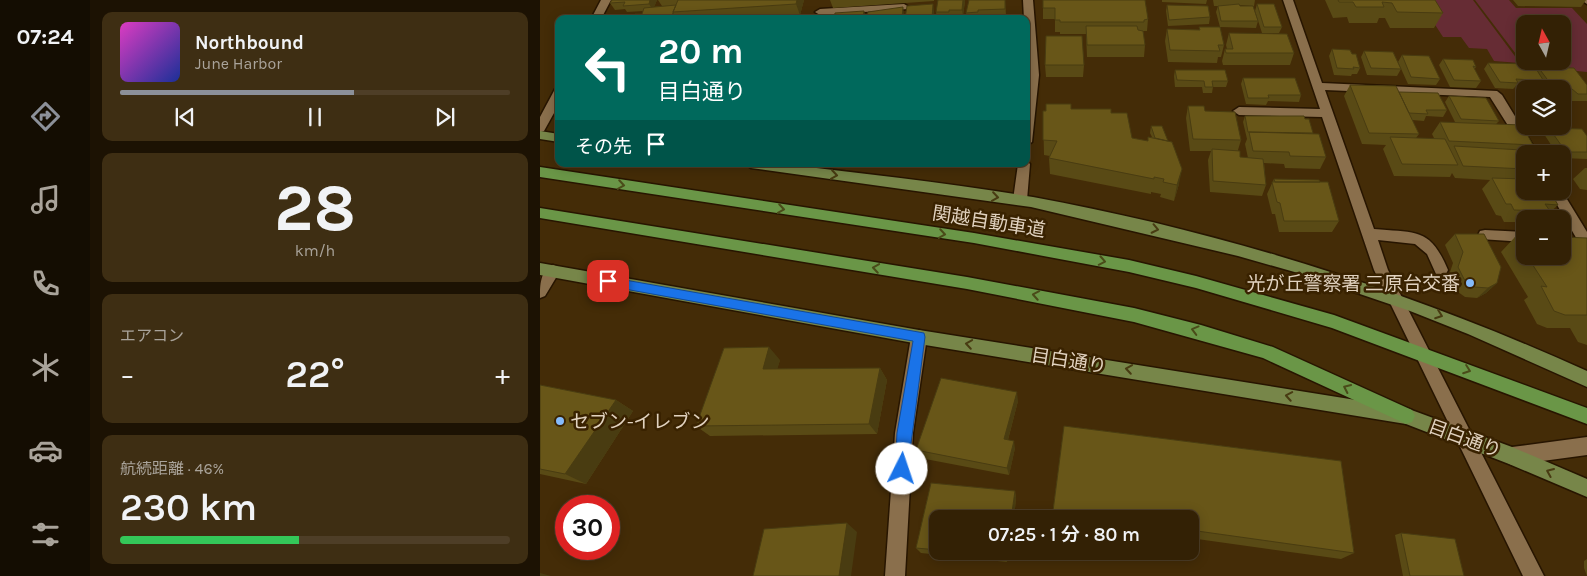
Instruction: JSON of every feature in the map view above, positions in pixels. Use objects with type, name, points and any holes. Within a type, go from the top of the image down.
[{"type":"highway","name":"関越自動車道","points":[[540,172],[974,238],[1129,266],[1263,300],[1334,322],[1422,353],[1587,416]]},
{"type":"highway","points":[[540,213],[967,283],[1134,315],[1267,352],[1406,416]]},
{"type":"main road","points":[[540,135],[555,137]]},
{"type":"main road","points":[[790,167],[1020,200],[1198,238],[1290,264],[1394,298],[1461,323],[1587,379]]},
{"type":"main road","name":"目白通り","points":[[546,270],[919,337],[1252,389],[1406,416],[1465,437],[1587,488]]},
{"type":"street","points":[[598,15],[606,0]]},
{"type":"street","points":[[819,15],[823,0]]},
{"type":"street","points":[[1028,0],[1029,15]]},
{"type":"street","points":[[1288,0],[1297,39],[1317,86],[1368,234],[1394,298],[1534,576]]},
{"type":"street","points":[[828,15],[904,7]]},
{"type":"street","points":[[1030,30],[1033,74],[1030,103]]},
{"type":"street","points":[[1317,86],[1493,94],[1498,98],[1527,145]]},
{"type":"street","points":[[540,128],[555,100]]},
{"type":"street","points":[[1239,111],[1326,113]]},
{"type":"street","points":[[1020,200],[1024,167]]},
{"type":"street","points":[[1560,200],[1586,242]]},
{"type":"street","points":[[1368,234],[1418,239],[1433,251],[1441,270]]},
{"type":"street","points":[[1485,234],[1516,236]]},
{"type":"street","points":[[1571,239],[1586,242]]},
{"type":"street","points":[[540,292],[546,270]]},
{"type":"street","points":[[895,576],[904,433],[919,337]]},
{"type":"street","points":[[1512,456],[1587,446]]},
{"type":"shaded area","points":[[1419,0],[1473,0],[1516,58],[1516,63],[1494,61],[1487,49],[1469,48],[1461,37],[1443,37]]},
{"type":"shaded area","points":[[1475,0],[1509,0],[1516,8],[1572,8],[1587,24],[1587,72],[1566,70],[1571,70],[1571,15],[1516,15],[1516,54]]},
{"type":"building","points":[[612,0],[650,0],[649,4],[623,6],[625,2],[610,3]]},
{"type":"building","points":[[678,0],[797,0],[796,4],[673,12]]},
{"type":"building","points":[[938,0],[963,0],[962,10],[936,12]]},
{"type":"building","points":[[969,0],[1005,0],[1005,9],[978,10],[978,12],[966,13]]},
{"type":"building","points":[[1043,0],[1145,0],[1148,19],[1144,20],[1144,22],[1060,22],[1060,20],[1055,20],[1055,8],[1043,8]]},
{"type":"building","points":[[1338,0],[1435,0],[1443,13],[1397,12],[1392,3],[1382,2],[1384,7],[1356,7],[1353,2],[1339,2]]},
{"type":"building","points":[[933,4],[932,15],[906,15],[907,6]]},
{"type":"building","points":[[1239,4],[1240,6],[1253,6],[1258,21],[1221,21],[1218,6]]},
{"type":"building","points":[[1257,4],[1274,4],[1282,27],[1264,27]]},
{"type":"building","points":[[676,5],[672,15],[635,15],[642,14],[644,8]]},
{"type":"building","points":[[1167,5],[1208,6],[1210,17],[1169,20]]},
{"type":"building","points":[[903,7],[902,15],[867,15],[868,12]]},
{"type":"building","points":[[864,11],[864,15],[835,15],[835,13]]},
{"type":"building","points":[[1086,26],[1137,26],[1138,30],[1143,31],[1145,45],[1087,45]]},
{"type":"building","points":[[1199,27],[1220,27],[1224,45],[1218,45],[1220,51],[1170,50],[1167,29],[1200,30]]},
{"type":"building","points":[[1229,33],[1287,34],[1294,53],[1226,53],[1225,49],[1233,49]]},
{"type":"building","points":[[1046,36],[1082,36],[1084,65],[1045,65]]},
{"type":"building","points":[[1332,49],[1350,50],[1352,54],[1356,54],[1360,68],[1337,68]]},
{"type":"building","points":[[1364,51],[1393,52],[1401,69],[1371,68]]},
{"type":"building","points":[[1402,55],[1429,56],[1440,79],[1411,77]]},
{"type":"building","points":[[1443,59],[1473,60],[1476,67],[1473,66],[1481,81],[1454,80]]},
{"type":"building","points":[[1488,63],[1516,64],[1516,70],[1537,70],[1543,80],[1516,79],[1516,83],[1500,82]]},
{"type":"building","points":[[1571,68],[1574,68],[1587,85],[1587,94],[1578,94],[1571,88],[1571,80],[1548,80],[1540,70],[1571,70]]},
{"type":"building","points":[[1175,70],[1225,70],[1228,81],[1212,81],[1213,87],[1205,87],[1204,81],[1177,80]]},
{"type":"building","points":[[1243,78],[1295,78],[1301,95],[1268,95],[1269,98],[1248,98]]},
{"type":"building","points":[[1350,85],[1396,86],[1419,134],[1369,133]]},
{"type":"building","points":[[1399,92],[1438,93],[1447,110],[1426,110],[1428,114],[1409,113]]},
{"type":"building","points":[[1449,96],[1486,98],[1499,121],[1461,119]]},
{"type":"building","points":[[1046,104],[1071,104],[1071,109],[1111,109],[1111,113],[1127,113],[1132,138],[1148,141],[1148,137],[1172,142],[1182,169],[1177,185],[1163,182],[1164,179],[1154,177],[1154,179],[1049,158],[1057,141],[1043,140],[1043,111],[1046,111]]},
{"type":"building","points":[[1188,106],[1204,106],[1205,111],[1235,112],[1241,140],[1193,139]]},
{"type":"building","points":[[1245,116],[1304,116],[1305,119],[1309,119],[1313,133],[1248,132]]},
{"type":"building","points":[[1440,122],[1516,125],[1516,135],[1528,135],[1533,145],[1449,141]]},
{"type":"building","points":[[1151,126],[1162,126],[1168,141],[1155,138]]},
{"type":"building","points":[[1571,129],[1582,129],[1587,136],[1587,152],[1571,152],[1571,145],[1561,145],[1554,135],[1571,135]]},
{"type":"building","points":[[1249,132],[1319,134],[1326,157],[1290,156],[1289,152],[1253,151]]},
{"type":"building","points":[[1390,137],[1445,139],[1458,165],[1402,164]]},
{"type":"building","points":[[1454,146],[1516,150],[1516,169],[1463,166]]},
{"type":"building","points":[[1212,149],[1240,151],[1240,157],[1263,159],[1266,185],[1213,181]]},
{"type":"building","points":[[1492,178],[1516,179],[1516,200],[1555,200],[1558,205],[1545,204],[1549,210],[1516,210],[1514,210],[1511,204],[1506,204]]},
{"type":"building","points":[[1274,179],[1319,180],[1320,182],[1275,182]]},
{"type":"building","points":[[1272,182],[1328,182],[1339,221],[1284,221]]},
{"type":"building","points":[[1455,234],[1484,234],[1501,267],[1497,283],[1488,288],[1475,287],[1464,279],[1458,267],[1463,252]]},
{"type":"building","points":[[1571,237],[1587,238],[1587,315],[1565,315],[1554,311],[1541,286],[1547,287],[1533,265],[1571,265]]},
{"type":"building","points":[[769,347],[763,369],[880,368],[869,424],[696,426],[724,348]]},
{"type":"building","points":[[941,378],[1017,392],[1004,439],[1014,441],[1007,468],[916,450]]},
{"type":"building","points":[[540,385],[616,400],[565,474],[540,469]]},
{"type":"building","points":[[1064,426],[1341,461],[1354,553],[1199,531],[1199,510],[1053,510]]},
{"type":"building","points":[[931,483],[1015,491],[1012,510],[929,510],[929,549],[916,548]]},
{"type":"building","points":[[847,523],[839,576],[753,576],[764,529]]},
{"type":"building","points":[[1401,533],[1455,539],[1464,576],[1410,576]]},
{"type":"place","name":"光が丘警察署 三原台交番","points":[[1470,283]]},
{"type":"place","name":"セブン-イレブン","points":[[560,421]]},
{"type":"route","points":[[608,281],[919,337],[904,433],[902,469]]}]
